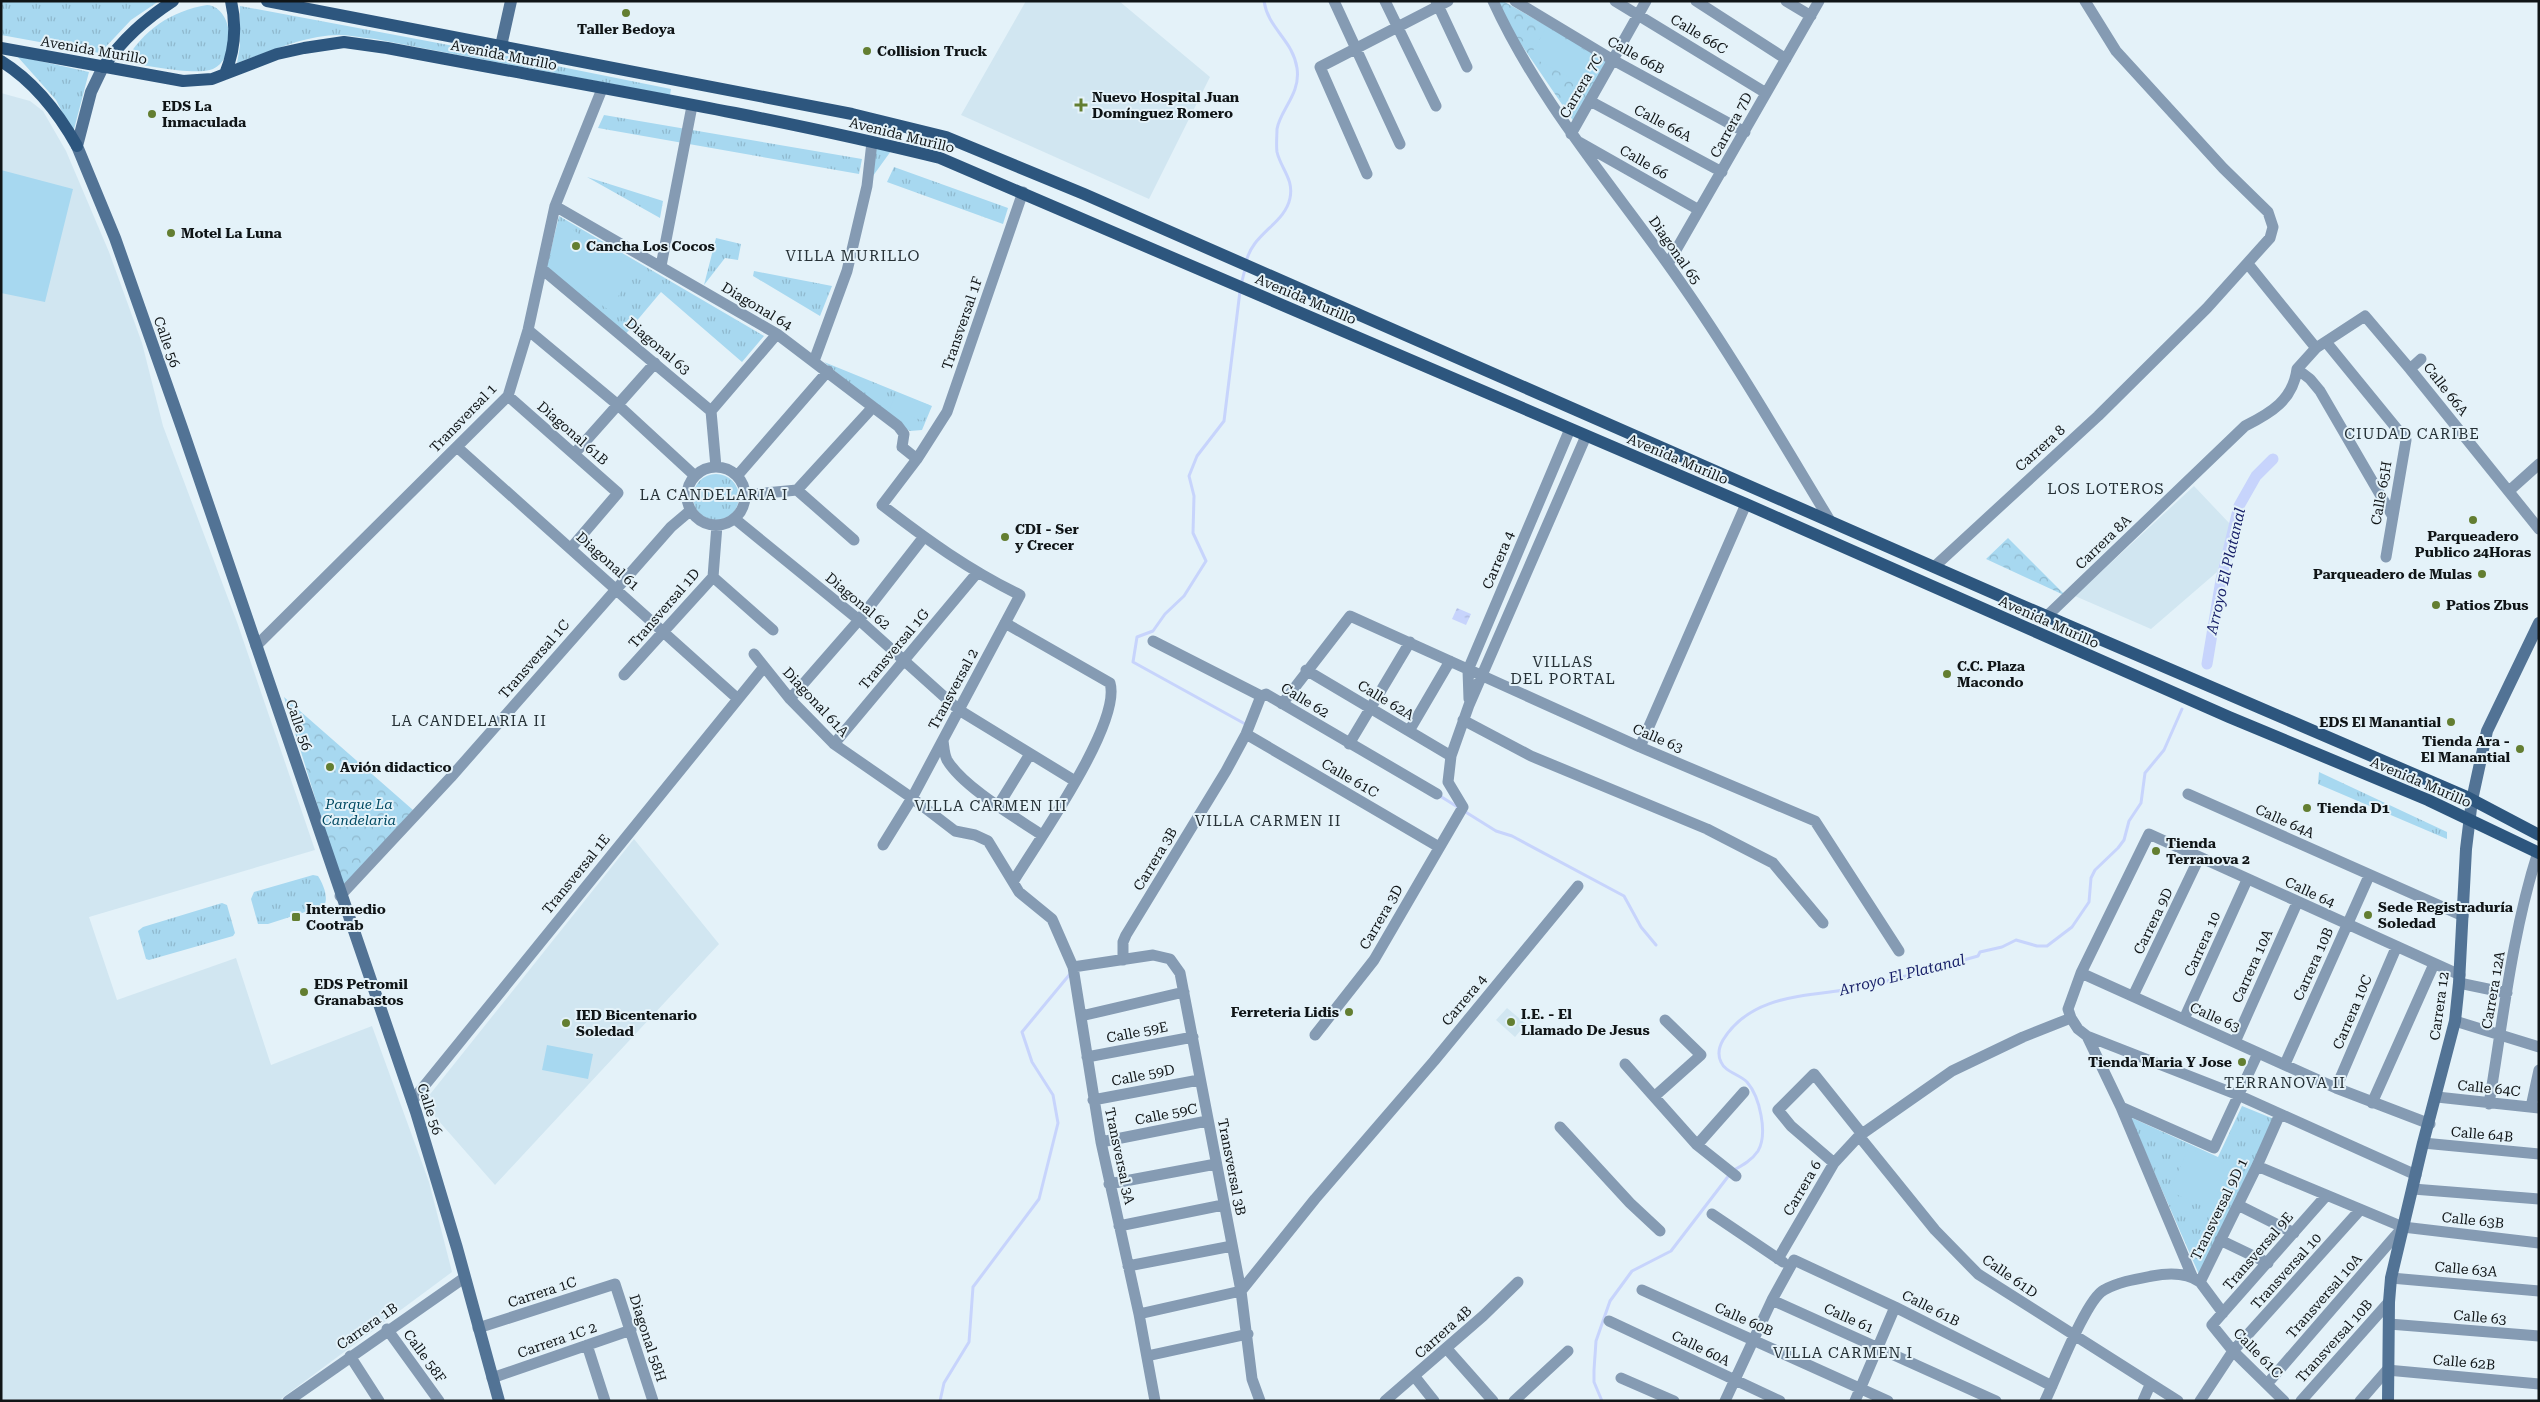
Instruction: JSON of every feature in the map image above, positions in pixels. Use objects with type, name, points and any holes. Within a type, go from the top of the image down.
[{"type":"main road","points":[[77,146],[91,92],[104,67],[130,33],[146,19],[173,1]]},
{"type":"main road","points":[[225,74],[234,45],[235,28],[231,1]]},
{"type":"main road","name":"Avenida Murillo","points":[[267,1],[852,114],[946,137],[1084,194],[1829,519],[1934,567],[2472,800],[2539,835]]},
{"type":"main road","points":[[501,46],[511,1]]},
{"type":"main road","name":"Avenida Murillo","points":[[1,48],[183,81],[201,81],[277,54],[344,42],[387,48],[692,106],[872,142],[940,158],[1746,504],[2229,717],[2469,818],[2538,852]]},
{"type":"main road","points":[[1,61],[30,82],[48,102],[77,146]]},
{"type":"main road","points":[[674,103],[679,81]]},
{"type":"main road","name":"Calle 56","points":[[77,146],[115,238],[412,1101],[440,1189],[499,1401]]},
{"type":"main road","name":"Carrera 12","points":[[2388,1401],[2388,1324],[2392,1278],[2412,1188],[2437,1097],[2455,1021],[2460,979],[2462,916],[2472,800],[2487,731],[2539,623]]},
{"type":"street","points":[[1334,1],[1400,144]]},
{"type":"street","points":[[1386,1],[1436,106]]},
{"type":"street","name":"Diagonal 65","points":[[1493,1],[1509,36],[1573,137],[1668,264],[1751,391],[1829,519]]},
{"type":"street","name":"Calle 66B","points":[[1516,1],[1613,60],[1745,132]]},
{"type":"street","name":"Calle 66C","points":[[1615,1],[1766,93]]},
{"type":"street","name":"Carrera 7C","points":[[1573,137],[1590,101],[1646,1]]},
{"type":"street","points":[[1696,1],[1786,59]]},
{"type":"street","points":[[1786,1],[1811,16]]},
{"type":"street","name":"Carrera 7D","points":[[1668,264],[1819,1]]},
{"type":"street","name":"Carrera 8","points":[[1934,567],[2098,416],[2165,350],[2248,264],[2270,238],[2273,227],[2268,212],[2223,168],[2116,51],[2085,1]]},
{"type":"street","points":[[1367,174],[1320,67],[1441,3],[1467,67]]},
{"type":"street","name":"Transversal 1","points":[[256,646],[508,396],[528,330],[555,206],[602,89]]},
{"type":"street","name":"Calle 66A","points":[[1590,101],[1722,172]]},
{"type":"street","points":[[660,266],[692,106]]},
{"type":"street","name":"Calle 66","points":[[1573,137],[1699,210]]},
{"type":"street","points":[[814,361],[847,271],[866,186],[872,142]]},
{"type":"street","name":"Transversal 1F","points":[[917,459],[947,412],[1023,192]]},
{"type":"street","name":"Diagonal 64","points":[[555,206],[777,334],[828,371],[902,430],[902,447],[917,459]]},
{"type":"street","name":"Calle 65H","points":[[2248,264],[2406,440],[2386,557]]},
{"type":"street","name":"Diagonal 63","points":[[542,269],[711,411]]},
{"type":"street","name":"Calle 66A","points":[[2321,346],[2365,316],[2539,529]]},
{"type":"street","points":[[528,330],[618,405],[695,476]]},
{"type":"street","points":[[716,467],[711,411],[777,334]]},
{"type":"street","points":[[2321,346],[2296,369],[2310,379],[2320,391],[2392,515]]},
{"type":"street","points":[[2410,369],[2421,359]]},
{"type":"street","points":[[574,454],[655,363]]},
{"type":"street","name":"Carrera 8A","points":[[2047,616],[2245,426],[2279,406],[2295,383],[2296,369]]},
{"type":"street","points":[[737,476],[828,371]]},
{"type":"street","name":"Diagonal 61B","points":[[508,396],[618,493],[570,548]]},
{"type":"street","points":[[745,495],[797,490],[873,406]]},
{"type":"street","name":"Carrera 4","points":[[1469,705],[1468,670],[1570,429]]},
{"type":"street","name":"Carrera 4","points":[[1462,809],[1448,782],[1451,756],[1469,705],[1586,436]]},
{"type":"street","name":"Diagonal 61","points":[[456,447],[738,698]]},
{"type":"street","points":[[917,459],[882,505],[923,538],[977,573]]},
{"type":"street","points":[[2509,491],[2539,464]]},
{"type":"street","points":[[716,467],[724,468],[737,476],[745,495],[741,512],[735,519],[716,526],[704,523],[691,510],[687,498],[688,490],[695,476],[708,468],[716,467]]},
{"type":"street","points":[[797,490],[854,540]]},
{"type":"street","points":[[1544,490],[1559,498]]},
{"type":"street","points":[[1640,747],[1746,504]]},
{"type":"street","name":"Transversal 1C","points":[[340,896],[451,777],[615,588],[671,527],[691,510]]},
{"type":"street","name":"Diagonal 62","points":[[735,519],[859,620],[959,710],[1075,781]]},
{"type":"street","name":"Transversal 1D","points":[[624,675],[712,578],[716,526]]},
{"type":"street","points":[[790,699],[859,620],[923,538]]},
{"type":"street","name":"Transversal 2","points":[[883,845],[912,798],[1020,595],[977,573]]},
{"type":"street","name":"Transversal 1G","points":[[834,744],[977,573]]},
{"type":"street","points":[[712,578],[773,630]]},
{"type":"street","name":"Calle 63","points":[[1306,670],[1350,616],[1410,642],[1481,677],[1815,821],[1899,951]]},
{"type":"street","points":[[1005,623],[1110,683],[1112,696],[1100,735],[1075,781],[1013,882]]},
{"type":"street","name":"Calle 62","points":[[1153,641],[1261,696],[1266,694],[1437,794]]},
{"type":"street","points":[[1349,744],[1410,642]]},
{"type":"street","name":"Diagonal 61A","points":[[754,654],[790,699],[834,744],[912,798],[955,831],[975,835],[988,841],[1013,882],[1027,900],[1052,919]]},
{"type":"street","points":[[1409,731],[1450,661]]},
{"type":"street","name":"Transversal 1E","points":[[412,1101],[764,667]]},
{"type":"street","points":[[1282,704],[1306,670]]},
{"type":"street","name":"Calle 62A","points":[[1306,670],[1451,756]]},
{"type":"street","name":"Carrera 3B","points":[[1123,960],[1123,942],[1126,935],[1226,771],[1246,734],[1261,696]]},
{"type":"street","points":[[1463,720],[1531,756],[1706,829],[1773,863],[1823,923]]},
{"type":"street","name":"Calle 61C","points":[[1246,734],[1439,847]]},
{"type":"street","points":[[943,741],[948,760],[958,773],[998,806],[1042,835]]},
{"type":"street","points":[[998,806],[1030,754]]},
{"type":"street","name":"Calle 64A","points":[[2188,794],[2462,916]]},
{"type":"street","name":"Carrera 3D","points":[[1315,1035],[1374,960],[1462,809]]},
{"type":"street","name":"Calle 64","points":[[2081,973],[2150,834],[2346,926],[2434,964],[2460,979],[2507,993]]},
{"type":"street","name":"Carrera 12A","points":[[2490,1104],[2507,993],[2527,890],[2538,852]]},
{"type":"street","name":"Carrera 9D","points":[[2133,996],[2199,858]]},
{"type":"street","name":"Carrera 10B","points":[[2285,1064],[2369,876]]},
{"type":"street","name":"Carrera 10","points":[[2184,1020],[2247,880]]},
{"type":"street","name":"Carrera 4","points":[[1241,1291],[1315,1199],[1578,886]]},
{"type":"street","name":"Carrera 10A","points":[[2235,1042],[2297,903]]},
{"type":"street","name":"Transversal 3A","points":[[1052,919],[1073,967],[1093,1100],[1139,1314],[1155,1401]]},
{"type":"street","name":"Carrera 10C","points":[[2336,1088],[2396,948]]},
{"type":"street","name":"Transversal 3B","points":[[1123,960],[1153,954],[1170,959],[1180,973],[1241,1291],[1248,1334],[1252,1379],[1260,1401]]},
{"type":"street","points":[[1073,967],[1123,960]]},
{"type":"street","points":[[2372,1103],[2434,964]]},
{"type":"street","points":[[2081,973],[2069,1004],[2071,1018],[2078,1030],[2087,1036],[2238,1095],[2416,1175]]},
{"type":"street","name":"Calle 63","points":[[2081,973],[2336,1088],[2430,1124]]},
{"type":"street","points":[[1081,1016],[1184,992]]},
{"type":"street","name":"Carrera 6","points":[[1778,1259],[1834,1163],[1861,1135],[1952,1071],[2023,1036],[2071,1018]]},
{"type":"street","points":[[1655,1096],[1701,1055],[1665,1020]]},
{"type":"street","points":[[2455,1021],[2539,1047]]},
{"type":"street","points":[[2087,1036],[2121,1107],[2196,1279]]},
{"type":"street","name":"Calle 59E","points":[[1086,1058],[1193,1037]]},
{"type":"street","points":[[2121,1107],[2214,1148],[2258,1052]]},
{"type":"street","points":[[1624,1064],[1697,1144],[1731,1173]]},
{"type":"street","points":[[2535,1107],[2539,1070]]},
{"type":"street","name":"Calle 61D","points":[[1834,1163],[1791,1126],[1778,1110],[1814,1074],[1935,1230],[1978,1274],[2150,1385],[2178,1401]]},
{"type":"street","name":"Calle 59D","points":[[1093,1100],[1199,1080]]},
{"type":"street","points":[[1697,1144],[1744,1092]]},
{"type":"street","name":"Calle 64C","points":[[2437,1097],[2490,1104],[2535,1107]]},
{"type":"street","name":"Transversal 9D 1","points":[[2223,1313],[2196,1279],[2220,1240],[2238,1205],[2280,1114]]},
{"type":"street","name":"Calle 59C","points":[[1101,1142],[1208,1121]]},
{"type":"street","points":[[1560,1127],[1630,1203],[1660,1231]]},
{"type":"street","name":"Calle 64B","points":[[2423,1144],[2539,1154]]},
{"type":"street","points":[[1110,1184],[1216,1164]]},
{"type":"street","points":[[2257,1166],[2326,1197],[2403,1228]]},
{"type":"street","points":[[2412,1188],[2539,1199]]},
{"type":"street","name":"Transversal 9E","points":[[2212,1325],[2326,1197]]},
{"type":"street","points":[[1120,1226],[1224,1205]]},
{"type":"street","points":[[2238,1205],[2294,1233]]},
{"type":"street","name":"Transversal 10","points":[[2200,1401],[2233,1351],[2360,1210]]},
{"type":"street","name":"Calle 61B","points":[[1712,1214],[1778,1259],[1792,1263],[1895,1307],[2052,1386]]},
{"type":"street","name":"Calle 63B","points":[[2403,1228],[2539,1243]]},
{"type":"street","name":"Transversal 10A","points":[[2267,1384],[2403,1228]]},
{"type":"street","points":[[2220,1240],[2268,1263]]},
{"type":"street","points":[[1128,1266],[1232,1246]]},
{"type":"street","points":[[1725,1401],[1772,1300],[1792,1263]]},
{"type":"street","points":[[2045,1401],[2089,1306],[2102,1290],[2136,1279],[2167,1274],[2196,1279]]},
{"type":"street","name":"Carrera 1B","points":[[288,1401],[464,1278]]},
{"type":"street","name":"Calle 63A","points":[[2392,1278],[2539,1291]]},
{"type":"street","name":"Carrera 4B","points":[[1385,1401],[1415,1377],[1518,1282]]},
{"type":"street","name":"Carrera 1C","points":[[478,1328],[615,1284]]},
{"type":"street","name":"Diagonal 58H","points":[[615,1284],[652,1401]]},
{"type":"street","name":"Calle 60B","points":[[1642,1290],[1888,1401]]},
{"type":"street","points":[[1139,1314],[1241,1291]]},
{"type":"street","name":"Calle 61","points":[[1772,1300],[1996,1401]]},
{"type":"street","name":"Transversal 10B","points":[[2301,1401],[2389,1302]]},
{"type":"street","points":[[1854,1401],[1895,1307]]},
{"type":"street","name":"Calle 60A","points":[[1609,1321],[1780,1401]]},
{"type":"street","name":"Calle 63","points":[[2388,1324],[2539,1336]]},
{"type":"street","name":"Calle 61C","points":[[2212,1325],[2233,1351],[2284,1401]]},
{"type":"street","name":"Calle 58F","points":[[387,1330],[439,1401]]},
{"type":"street","name":"Carrera 1C 2","points":[[492,1378],[631,1330]]},
{"type":"street","points":[[1146,1356],[1248,1334]]},
{"type":"street","points":[[587,1345],[605,1401]]},
{"type":"street","points":[[1447,1348],[1493,1401]]},
{"type":"street","points":[[1514,1401],[1568,1351]]},
{"type":"street","points":[[350,1356],[378,1400]]},
{"type":"street","points":[[2360,1401],[2388,1370]]},
{"type":"street","name":"Calle 62B","points":[[2388,1370],[2539,1384]]},
{"type":"street","points":[[1415,1377],[1434,1401]]},
{"type":"street","points":[[1621,1378],[1674,1401]]},
{"type":"street","points":[[2143,1401],[2150,1385]]},
{"type":"shaded area","name":"Nuevo Hospital Juan Domínguez Romero","points":[[1026,1],[1119,1],[1210,77],[1149,199],[961,115]]},
{"type":"shaded area","points":[[1,93],[30,101],[43,111],[66,151],[109,252],[142,343],[163,426],[237,622],[315,850],[89,917],[117,1000],[236,958],[271,1065],[372,1026],[429,1182],[452,1272],[278,1401],[1,1401]]},
{"type":"shaded area","points":[[2194,486],[2230,524],[2217,572],[2151,629],[2075,596]]},
{"type":"shaded area","name":"IED Bicentenario Soledad","points":[[634,839],[719,944],[495,1185],[423,1103]]},
{"type":"shaded area","name":"I.E. - El Llamado De Jesus","points":[[1507,1008],[1526,1024],[1515,1037],[1496,1020]]},
{"type":"green space","points":[[1,1],[159,1],[131,20],[100,53],[1,35]]},
{"type":"green space","points":[[1498,1],[1503,1],[1609,61],[1574,122],[1510,28]]},
{"type":"green space","points":[[207,5],[216,8],[223,14],[229,34],[229,45],[226,55],[221,63],[213,69],[183,71],[125,62],[140,40],[159,24],[182,12]]},
{"type":"green space","points":[[240,6],[671,89],[670,95],[375,39],[343,35],[300,41],[237,63],[240,46]]},
{"type":"green space","points":[[1546,28],[1600,59],[1585,86],[1530,56]]},
{"type":"green space","points":[[17,56],[89,72],[73,133],[56,100]]},
{"type":"green space","points":[[604,115],[862,159],[859,174],[598,128]]},
{"type":"green space","points":[[876,147],[891,151],[870,180]]},
{"type":"green space","points":[[894,167],[1008,208],[1003,224],[887,182]]},
{"type":"green space","points":[[1,170],[73,189],[45,302],[1,293]]},
{"type":"green space","points":[[587,177],[663,201],[660,218]]},
{"type":"green space","points":[[559,216],[764,336],[742,362],[661,292],[624,336],[546,270]]},
{"type":"green space","name":"Cancha Los Cocos","points":[[561,222],[635,271],[609,310],[549,270]]},
{"type":"green space","points":[[716,238],[741,244],[738,260],[725,258],[704,285]]},
{"type":"green space","points":[[754,271],[832,286],[820,316],[753,276]]},
{"type":"green space","points":[[824,362],[932,406],[922,430],[910,431],[904,428]]},
{"type":"green space","points":[[896,393],[929,405],[923,421],[890,408]]},
{"type":"green space","points":[[716,474],[729,478],[735,484],[739,497],[735,510],[729,516],[716,520],[703,516],[697,510],[693,497],[697,484],[703,478]]},
{"type":"green space","points":[[2008,538],[2066,596],[1986,559]]},
{"type":"green space","name":"Parque La Candelaria","points":[[284,697],[413,810],[343,888]]},
{"type":"green space","points":[[2319,772],[2447,832],[2447,839],[2318,784]]},
{"type":"green space","points":[[313,875],[318,876],[326,895],[324,906],[268,924],[258,924],[251,899],[254,892]]},
{"type":"green space","points":[[222,903],[227,905],[235,933],[233,936],[149,960],[146,959],[138,931],[143,927]]},
{"type":"green space","points":[[547,1045],[593,1054],[588,1079],[542,1070]]},
{"type":"green space","points":[[2242,1106],[2274,1119],[2201,1279],[2130,1117],[2218,1157]]},
{"type":"green space","points":[[2189,1148],[2241,1172],[2221,1215],[2169,1191]]},
{"type":"water","points":[[1457,608],[1471,614],[1466,625],[1452,619]]},
{"type":"waterway","points":[[1246,263],[1254,244],[1282,215],[1287,207],[1291,191],[1289,180],[1277,152],[1277,129],[1296,86],[1297,68],[1295,58],[1270,19],[1264,1]]},
{"type":"waterway","points":[[1241,285],[1245,269]]},
{"type":"waterway","points":[[1240,291],[1224,421],[1197,456],[1189,476],[1194,496],[1193,533],[1206,561],[1184,596],[1165,614],[1153,631],[1137,637],[1133,662],[1247,725]]},
{"type":"waterway","name":"Arroyo El Platanal","points":[[2207,664],[2221,580],[2239,506],[2256,476],[2273,459]]},
{"type":"waterway","name":"Arroyo El Platanal","points":[[1734,1170],[1756,1154],[1761,1144],[1762,1135],[1759,1106],[1752,1089],[1744,1079],[1726,1068],[1719,1056],[1723,1040],[1736,1023],[1753,1011],[1771,1003],[1811,994],[1872,985],[1978,956],[1980,952],[2002,947],[2016,940],[2037,946],[2047,946],[2072,927],[2089,902],[2091,878],[2095,870],[2124,840],[2129,821],[2141,803],[2145,773],[2164,750],[2182,709]]},
{"type":"waterway","points":[[1440,796],[1496,831],[1512,836],[1624,896],[1641,927],[1656,945]]},
{"type":"waterway","points":[[940,1401],[944,1383],[969,1342],[973,1287],[1039,1199],[1058,1123],[1053,1095],[1032,1062],[1022,1032],[1070,974]]},
{"type":"waterway","name":"Arroyo El Platanal","points":[[1602,1401],[1594,1382],[1596,1341],[1610,1301],[1632,1271],[1671,1251],[1730,1174]]},
{"type":"place","name":"Taller Bedoya","points":[[626,13]]},
{"type":"place","name":"Collision Truck","points":[[867,51]]},
{"type":"place","name":"Nuevo Hospital Juan Domínguez Romero","points":[[1081,105]]},
{"type":"place","name":"EDS La Inmaculada","points":[[152,114]]},
{"type":"place","name":"Motel La Luna","points":[[171,233]]},
{"type":"place","name":"Cancha Los Cocos","points":[[576,246]]},
{"type":"place","name":"Parqueadero Publico 24Horas","points":[[2473,520]]},
{"type":"place","name":"CDI - Ser y Crecer","points":[[1005,537]]},
{"type":"place","name":"Parqueadero de Mulas","points":[[2482,574]]},
{"type":"place","name":"Patios Zbus","points":[[2436,605]]},
{"type":"place","name":"C.C. Plaza Macondo","points":[[1947,674]]},
{"type":"place","name":"EDS El Manantial","points":[[2451,722]]},
{"type":"place","name":"Tienda Ara - El Manantial","points":[[2520,749]]},
{"type":"place","name":"Avión didactico","points":[[330,767]]},
{"type":"place","name":"Tienda D1","points":[[2307,808]]},
{"type":"place","name":"Tienda Terranova 2","points":[[2156,851]]},
{"type":"place","name":"Sede Registraduría Soledad","points":[[2368,915]]},
{"type":"place","name":"Intermedio Cootrab","points":[[296,917]]},
{"type":"place","name":"EDS Petromil Granabastos","points":[[304,992]]},
{"type":"place","name":"Ferreteria Lidis","points":[[1349,1012]]},
{"type":"place","name":"I.E. - El Llamado De Jesus","points":[[1511,1022]]},
{"type":"place","name":"IED Bicentenario Soledad","points":[[566,1023]]},
{"type":"place","name":"Tienda Maria Y Jose","points":[[2242,1062]]},
{"type":"district","name":"VILLA MURILLO","points":[[853,256]]},
{"type":"district","name":"CIUDAD CARIBE","points":[[2412,434]]},
{"type":"district","name":"LOS LOTEROS","points":[[2106,489]]},
{"type":"district","name":"LA CANDELARIA I","points":[[714,495]]},
{"type":"district","name":"VILLAS DEL PORTAL","points":[[1563,670]]},
{"type":"district","name":"LA CANDELARIA II","points":[[469,721]]},
{"type":"district","name":"VILLA CARMEN III","points":[[991,806]]},
{"type":"district","name":"VILLA CARMEN II","points":[[1268,821]]},
{"type":"district","name":"TERRANOVA II","points":[[2285,1083]]},
{"type":"district","name":"VILLA CARMEN I","points":[[1843,1353]]}]
